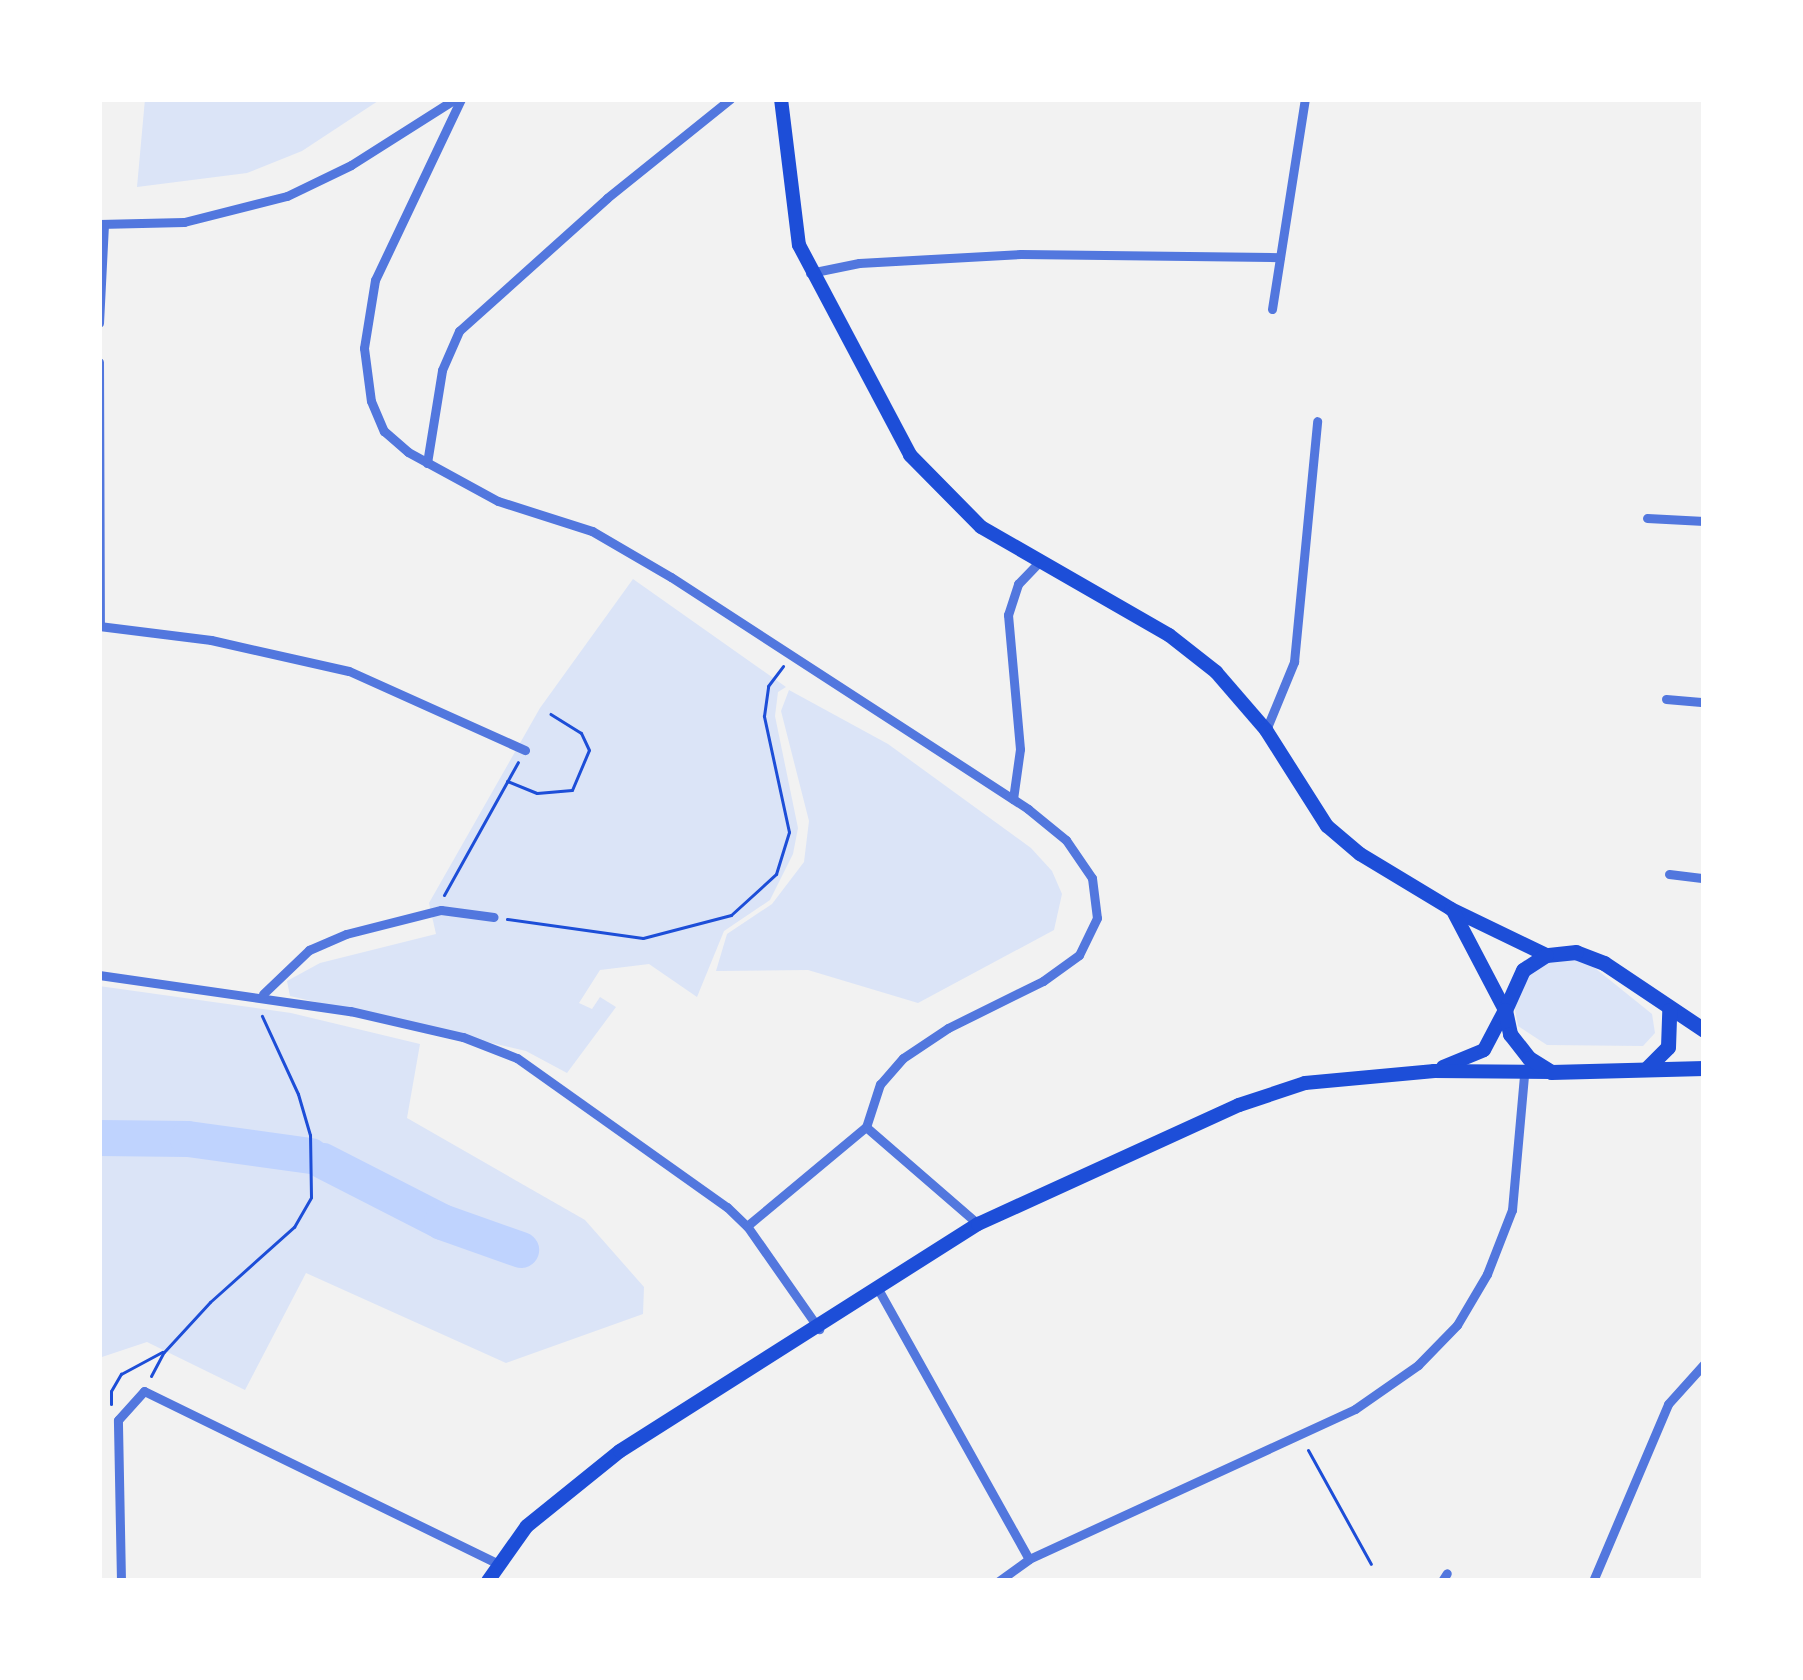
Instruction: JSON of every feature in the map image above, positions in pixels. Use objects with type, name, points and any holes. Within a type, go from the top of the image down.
[{"type":"main road","points":[[781,99],[792,207],[810,273],[910,455],[981,527],[1168,635],[1216,672],[1266,730],[1328,826],[1360,854],[1451,909],[1546,956]]},
{"type":"main road","points":[[1451,909],[1505,1010],[1510,1034],[1529,1058],[1552,1072]]},
{"type":"main road","points":[[1434,1071],[1484,1050],[1515,979],[1546,956],[1567,951],[1588,954],[1704,1030]]},
{"type":"main road","points":[[1643,1071],[1668,1047],[1669,1010]]},
{"type":"main road","points":[[488,1581],[496,1563],[527,1526],[620,1451],[978,1224],[1239,1105],[1306,1083],[1434,1071],[1524,1075],[1704,1068]]},
{"type":"street","points":[[99,323],[101,225],[184,222],[287,196],[351,165],[458,99]]},
{"type":"street","points":[[458,99],[375,280],[364,347],[377,420],[395,444],[498,501],[604,537],[1013,799],[1066,840],[1083,860],[1096,894],[1090,938],[1062,969],[948,1028],[903,1058],[880,1084],[866,1127],[747,1226]]},
{"type":"street","points":[[427,463],[442,370],[459,331],[646,164],[730,99]]},
{"type":"street","points":[[1272,310],[1304,99]]},
{"type":"street","points":[[810,273],[859,263],[1021,254],[1280,257]]},
{"type":"street","points":[[99,362],[99,626],[211,640],[349,671],[525,750]]},
{"type":"street","points":[[1266,730],[1294,662],[1317,421]]},
{"type":"street","points":[[1647,518],[1704,520]]},
{"type":"street","points":[[1013,799],[1019,749],[1008,615],[1018,584],[1040,561]]},
{"type":"street","points":[[1666,699],[1704,702]]},
{"type":"street","points":[[1669,874],[1704,878]]},
{"type":"street","points":[[263,994],[286,968],[327,941],[441,910],[494,917]]},
{"type":"street","points":[[99,975],[263,994],[463,1037],[517,1058],[674,1165],[747,1226],[819,1329]]},
{"type":"street","points":[[998,1581],[1029,1559],[1354,1409],[1384,1390],[1457,1324],[1487,1274],[1512,1210],[1524,1075]]},
{"type":"street","points":[[866,1127],[978,1224]]},
{"type":"street","points":[[878,1288],[1029,1559]]},
{"type":"street","points":[[1593,1581],[1669,1404],[1704,1364]]},
{"type":"street","points":[[121,1581],[118,1420],[144,1391],[496,1563]]},
{"type":"path","points":[[494,917],[643,938],[731,915],[776,874],[789,832],[764,716],[768,686],[790,656]]},
{"type":"path","points":[[507,781],[537,793],[572,790],[589,749],[581,733],[551,714]]},
{"type":"path","points":[[441,910],[525,750]]},
{"type":"path","points":[[144,1391],[164,1352],[210,1302],[294,1227],[311,1197],[314,1166],[298,1094],[250,993]]},
{"type":"path","points":[[118,1420],[111,1391],[121,1374],[164,1352]]},
{"type":"path","points":[[1298,1432],[1371,1564]]},
{"type":"shaded area","points":[[145,99],[381,99],[302,151],[247,173],[137,187]]},
{"type":"shaded area","points":[[633,579],[786,687],[778,692],[775,716],[798,828],[793,854],[770,900],[724,931],[697,997],[649,964],[600,970],[579,1003],[592,1009],[600,997],[616,1007],[567,1073],[526,1051],[290,996],[287,981],[320,963],[436,934],[429,903],[540,708]]},
{"type":"shaded area","points":[[789,690],[888,744],[1031,848],[1052,871],[1062,894],[1054,930],[918,1003],[808,970],[716,971],[727,934],[772,904],[804,862],[809,821],[781,711]]},
{"type":"shaded area","points":[[1580,956],[1652,1014],[1655,1033],[1643,1046],[1547,1045],[1518,1026],[1513,1000],[1520,979],[1545,961]]},
{"type":"shaded area","points":[[99,986],[291,1013],[420,1044],[407,1118],[585,1220],[644,1287],[643,1314],[506,1363],[306,1273],[245,1390],[147,1342],[99,1358]]},
{"type":"waterway","points":[[99,1138],[188,1139],[311,1156]]},
{"type":"waterway","points":[[323,1161],[442,1222],[521,1250]]}]
